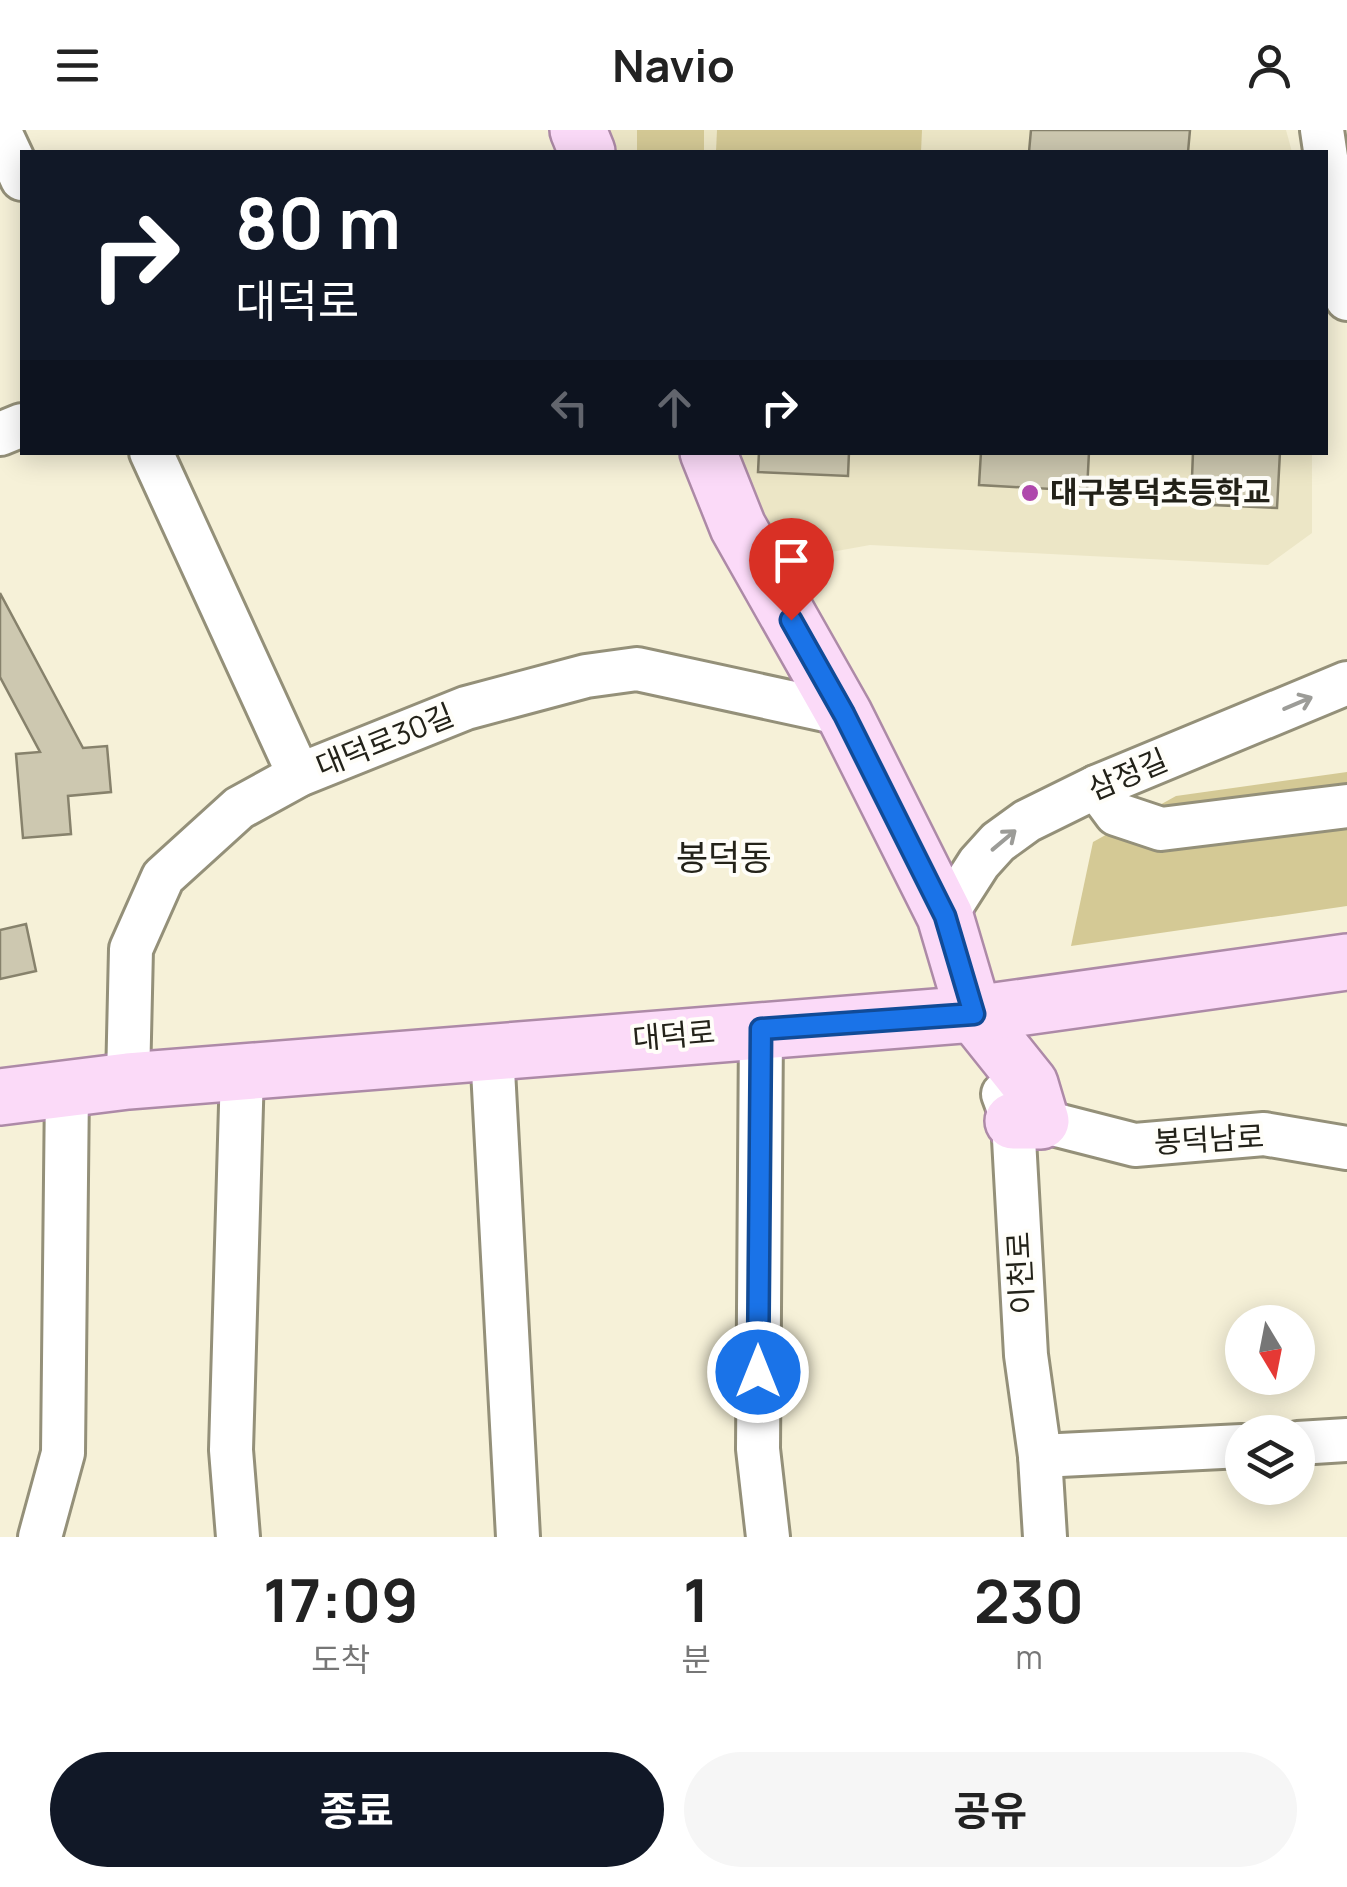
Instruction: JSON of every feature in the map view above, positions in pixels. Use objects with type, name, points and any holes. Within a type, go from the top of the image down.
[{"type":"main road","points":[[709,455],[738,526],[844,714],[945,916],[974,1014],[1030,1084],[1027,1121]]},
{"type":"main road","name":"대덕로","points":[[0,1097],[242,1071],[974,1014],[1347,962]]},
{"type":"street","points":[[0,132],[20,176]]},
{"type":"street","points":[[1328,170],[1347,298]]},
{"type":"street","points":[[152,455],[299,775]]},
{"type":"street","name":"대덕로30길","points":[[128,1081],[131,949],[163,877],[239,808],[299,775],[466,708],[586,676],[637,669],[844,714]]},
{"type":"street","name":"삼정길","points":[[945,916],[979,863],[998,842],[1027,821],[1096,787],[1347,683]]},
{"type":"street","points":[[1096,787],[1116,814],[1161,829],[1347,806]]},
{"type":"street","points":[[761,1029],[758,1449],[768,1537]]},
{"type":"street","points":[[492,1051],[518,1537]]},
{"type":"street","points":[[238,1537],[231,1450],[242,1071]]},
{"type":"street","points":[[40,1537],[63,1453],[68,1088]]},
{"type":"street","name":"봉덕남로","points":[[1027,1121],[1135,1145],[1264,1134],[1347,1148]]},
{"type":"street","name":"이천로","points":[[1027,1121],[1026,1355],[1046,1537]]},
{"type":"street","points":[[1315,1442],[1347,1440]]},
{"type":"street","points":[[1040,1456],[1225,1447]]},
{"type":"shaded area","points":[[601,130],[1286,130],[1291,150],[609,150]]},
{"type":"shaded area","points":[[637,130],[704,130],[704,150],[637,150]]},
{"type":"shaded area","points":[[717,130],[922,130],[921,150],[716,150]]},
{"type":"shaded area","name":"대구봉덕초등학교","points":[[733,455],[1312,455],[1312,533],[1268,565],[870,545],[776,562]]},
{"type":"shaded area","points":[[1347,772],[1347,906],[1071,946],[1093,842],[1176,796]]},
{"type":"building","points":[[1031,130],[1190,130],[1188,150],[1029,150]]},
{"type":"building","points":[[759,455],[849,455],[848,476],[758,472]]},
{"type":"building","points":[[981,455],[1089,455],[1087,491],[979,485]]},
{"type":"building","points":[[1193,455],[1280,455],[1277,508],[1191,504]]},
{"type":"building","points":[[0,593],[83,748],[107,746],[111,792],[68,796],[71,834],[23,838],[16,754],[40,752],[0,677]]},
{"type":"building","points":[[26,924],[36,971],[0,979],[0,930]]},
{"type":"place","name":"대구봉덕초등학교","points":[[1030,493]]},
{"type":"district","name":"봉덕동","points":[[724,858]]},
{"type":"route","points":[[758,1372],[761,1029],[974,1014],[945,916],[844,714],[791,620]]}]
